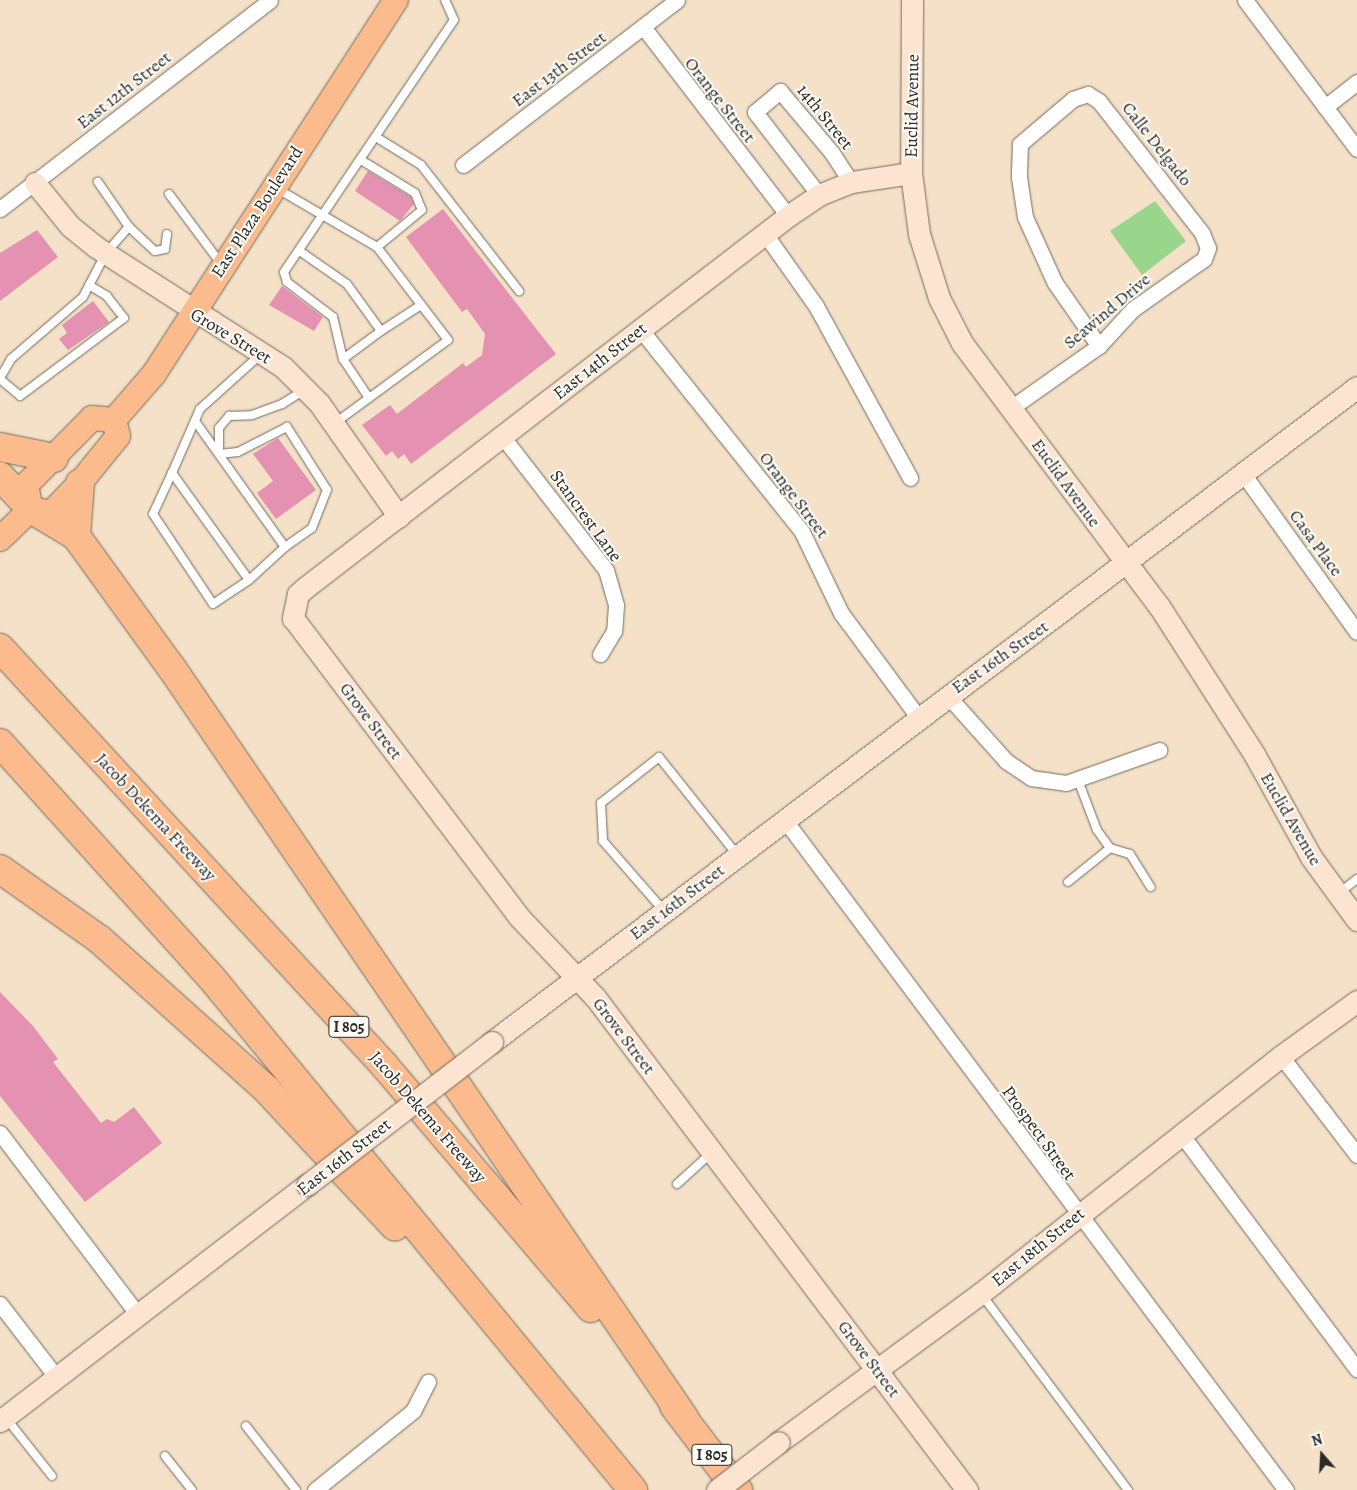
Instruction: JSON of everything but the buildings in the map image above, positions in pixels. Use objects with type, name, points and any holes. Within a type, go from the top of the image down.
[{"type":"highway","points":[[0,447],[54,458]]},
{"type":"highway","points":[[0,476],[31,509],[76,536],[171,667],[685,1419]]},
{"type":"highway","points":[[76,536],[80,483]]},
{"type":"highway","name":"Jacob Dekema Freeway","points":[[0,648],[384,1065],[685,1419],[738,1490]]},
{"type":"highway","points":[[0,743],[210,976],[633,1490]]},
{"type":"highway","points":[[0,869],[99,939],[267,1090],[502,1348],[598,1446]]},
{"type":"main road","name":"East Plaza Boulevard","points":[[114,420],[154,374],[192,312],[396,0]]},
{"type":"main road","points":[[92,418],[114,420],[118,436],[80,483],[51,513],[31,509],[26,485],[92,418]]},
{"type":"main road","points":[[0,539],[31,509]]},
{"type":"street","name":"East 12th Street","points":[[0,209],[270,0]]},
{"type":"street","name":"East 13th Street","points":[[463,165],[644,28],[677,0]]},
{"type":"street","name":"Euclid Avenue","points":[[912,0],[911,173],[919,234],[939,298],[962,343],[1127,565],[1217,694],[1311,857],[1357,920]]},
{"type":"street","points":[[1245,0],[1357,148]]},
{"type":"street","name":"Orange Street","points":[[644,28],[788,216]]},
{"type":"street","points":[[1325,106],[1357,82]]},
{"type":"street","name":"14th Street","points":[[819,195],[755,112],[780,91],[832,152],[851,182]]},
{"type":"street","name":"Calle Delgado","points":[[1099,346],[1055,284],[1025,217],[1019,177],[1020,144],[1073,99],[1088,94],[1099,100],[1202,233]]},
{"type":"street","name":"East 14th Street","points":[[306,587],[788,216],[819,195],[851,182],[911,173]]},
{"type":"street","name":"Grove Street","points":[[35,183],[70,226],[192,312],[261,354],[304,389],[334,424],[399,517]]},
{"type":"street","name":"Seawind Drive","points":[[1011,408],[1099,346],[1133,309],[1204,259],[1208,248],[1202,233]]},
{"type":"street","points":[[765,234],[816,306],[910,478]]},
{"type":"street","name":"Orange Street","points":[[641,330],[802,532],[840,612],[919,718]]},
{"type":"street","name":"East 16th Street","points":[[3,1419],[578,976],[665,912],[947,695],[1127,565],[1357,387]]},
{"type":"street","name":"Stancrest Lane","points":[[502,436],[606,570],[616,605],[615,622],[600,654]]},
{"type":"street","name":"Casa Place","points":[[1244,475],[1357,632]]},
{"type":"street","name":"Grove Street","points":[[306,587],[298,594],[293,618],[519,917],[578,976],[967,1490]]},
{"type":"street","points":[[947,695],[1006,761],[1031,778],[1078,780],[1159,750]]},
{"type":"street","name":"Prospect Street","points":[[784,819],[1077,1216],[1286,1490]]},
{"type":"street","name":"East 18th Street","points":[[717,1490],[981,1293],[1281,1056],[1357,1001]]},
{"type":"street","points":[[1281,1056],[1357,1155]]},
{"type":"street","points":[[0,1133],[138,1315]]},
{"type":"street","points":[[1181,1134],[1357,1369]]},
{"type":"street","points":[[0,1304],[57,1378]]},
{"type":"street","points":[[314,1490],[413,1411],[428,1382]]},
{"type":"lane","points":[[369,398],[343,359],[333,317],[286,282],[284,272],[301,252],[324,214],[454,20],[445,0]]},
{"type":"lane","points":[[376,137],[421,165],[519,291]]},
{"type":"lane","points":[[360,160],[415,193],[422,210],[377,247]]},
{"type":"lane","points":[[98,182],[129,227],[155,251],[165,249],[167,234]]},
{"type":"lane","points":[[274,187],[324,214],[377,247],[448,340],[334,424]]},
{"type":"lane","points":[[169,194],[222,266]]},
{"type":"lane","points":[[89,285],[107,296],[124,318],[20,396],[0,379],[11,359],[83,297],[89,285],[106,253],[129,227]]},
{"type":"lane","points":[[301,252],[347,284],[382,331]]},
{"type":"lane","points":[[343,359],[421,305]]},
{"type":"lane","points":[[218,454],[238,452],[287,427],[327,490],[312,528],[285,547],[249,580],[213,604],[152,514],[200,409],[261,354]]},
{"type":"lane","points":[[218,454],[219,428],[229,416],[252,415],[282,404],[304,389]]},
{"type":"lane","points":[[195,422],[285,547]]},
{"type":"lane","points":[[172,473],[249,580]]},
{"type":"lane","points":[[665,912],[603,841],[601,803],[659,757],[738,856]]},
{"type":"lane","points":[[1078,780],[1084,804],[1110,848],[1130,854],[1151,887]]},
{"type":"lane","points":[[1068,882],[1110,848]]},
{"type":"lane","points":[[1338,894],[1357,879]]},
{"type":"lane","points":[[676,1184],[712,1152]]},
{"type":"lane","points":[[981,1293],[1128,1490]]},
{"type":"lane","points":[[3,1419],[52,1476]]},
{"type":"lane","points":[[246,1426],[296,1490]]},
{"type":"lane","points":[[165,1456],[192,1490]]},
{"type":"green space","points":[[1155,201],[1186,241],[1142,275],[1110,231]]}]
